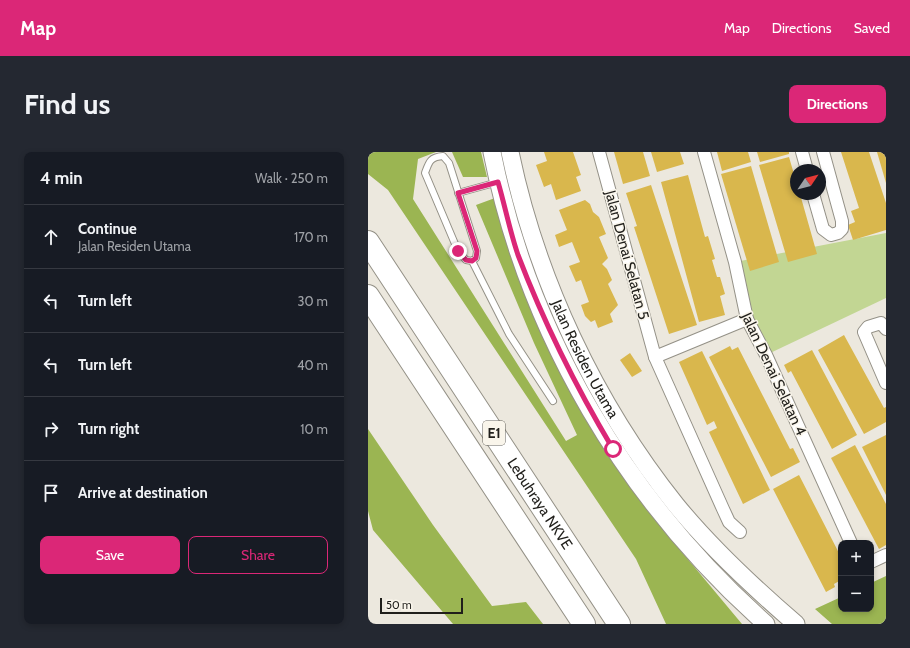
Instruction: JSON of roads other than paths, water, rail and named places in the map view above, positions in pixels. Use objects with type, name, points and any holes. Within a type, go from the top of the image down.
[{"type":"highway","name":"Lebuhraya NKVE","points":[[368,242],[619,624]]},
{"type":"highway","name":"Lebuhraya NKVE","points":[[368,296],[584,624]]},
{"type":"street","name":"Jalan Residen Utama","points":[[492,152],[498,182],[518,254],[550,333],[613,449],[635,482],[682,540],[745,606],[766,624]]},
{"type":"street","name":"Jalan Residen Utama","points":[[510,152],[524,212],[551,290],[594,380],[617,420],[671,498],[696,528],[744,578],[796,624]]},
{"type":"street","name":"Jalan Denai Selatan 5","points":[[599,152],[655,357],[729,522],[740,532]]},
{"type":"street","name":"Jalan Denai Selatan 4","points":[[704,152],[735,262],[747,319],[766,355],[850,540]]},
{"type":"street","points":[[802,152],[805,164]]},
{"type":"street","points":[[815,200],[823,228],[831,234],[838,233],[842,229],[842,221],[824,152]]},
{"type":"street","points":[[655,357],[747,319]]},
{"type":"street","points":[[886,329],[881,323],[868,327],[864,332],[886,383]]},
{"type":"street","points":[[874,561],[886,555]]},
{"type":"lane","points":[[443,156],[449,163],[477,251],[476,258],[472,261],[466,260],[458,251],[425,173],[429,161],[435,157],[443,156]]},
{"type":"lane","points":[[458,193],[498,182]]},
{"type":"lane","points":[[472,261],[509,334],[553,401]]}]
